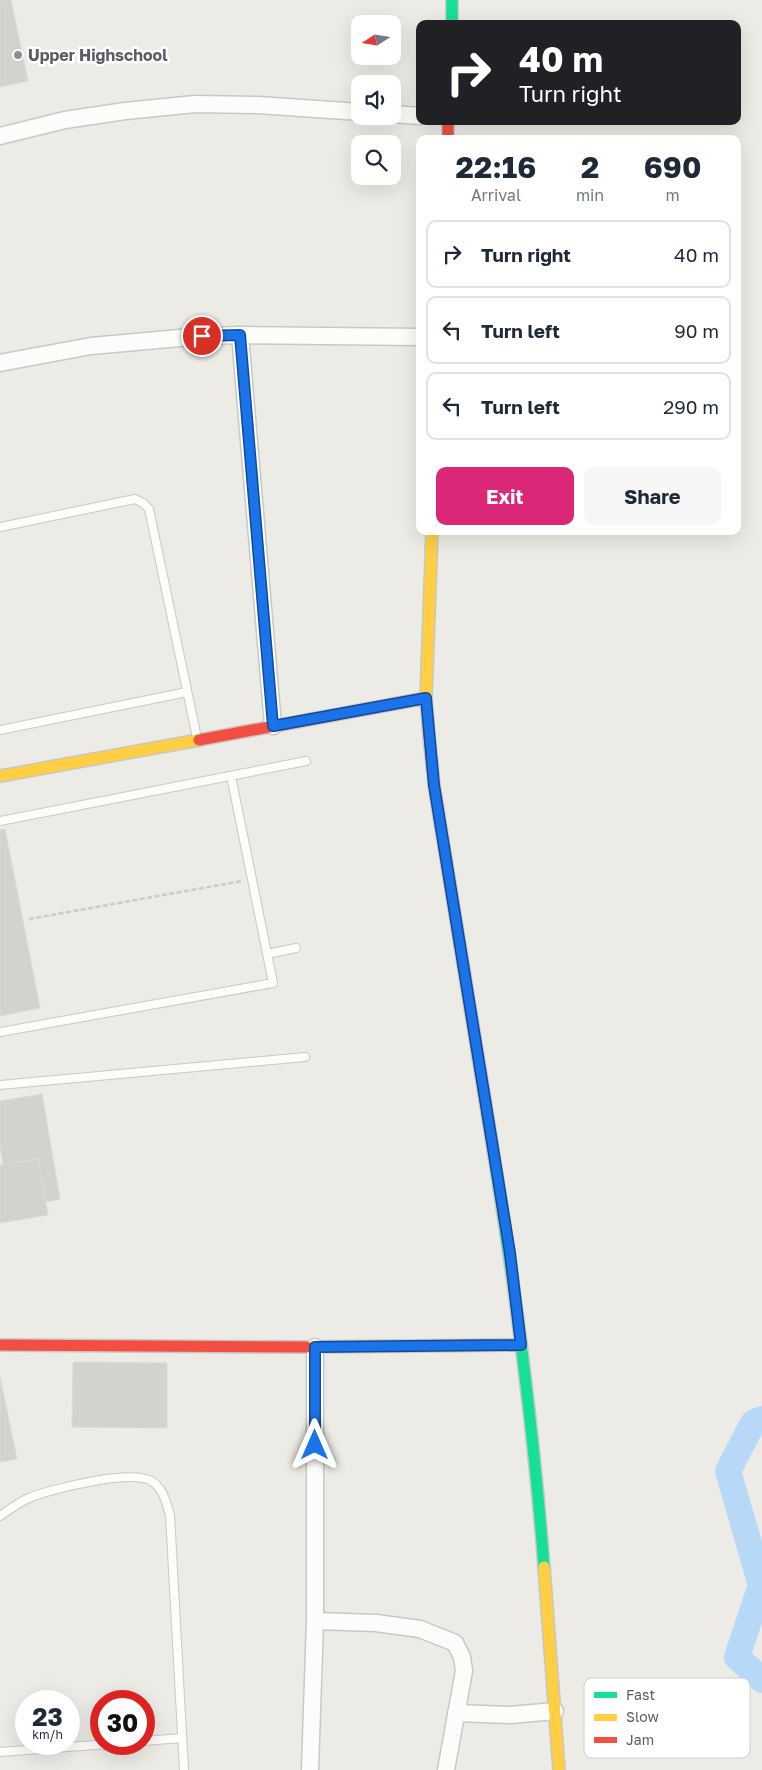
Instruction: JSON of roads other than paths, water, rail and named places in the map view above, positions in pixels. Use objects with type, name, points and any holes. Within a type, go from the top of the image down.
[{"type":"street","points":[[452,0],[452,20]]},
{"type":"street","points":[[0,136],[64,120],[194,104],[258,105],[351,111]]},
{"type":"street","points":[[401,115],[416,116]]},
{"type":"street","points":[[240,335],[273,726]]},
{"type":"street","points":[[0,363],[91,346],[202,336],[416,337]]},
{"type":"street","points":[[432,535],[426,698],[434,785],[502,1204],[521,1345],[539,1500],[559,1770]]},
{"type":"street","points":[[0,776],[426,698]]},
{"type":"street","points":[[0,1345],[315,1347],[521,1345]]},
{"type":"street","points":[[310,1770],[314,1621],[315,1347]]},
{"type":"street","points":[[314,1621],[376,1623],[420,1629],[455,1643],[462,1657],[464,1671],[446,1770]]},
{"type":"street","points":[[456,1713],[510,1715],[555,1711]]},
{"type":"lane","points":[[0,527],[135,499],[149,509],[198,740]]},
{"type":"lane","points":[[0,730],[187,692]]},
{"type":"lane","points":[[0,821],[306,761]]},
{"type":"lane","points":[[0,1032],[273,983],[231,776]]},
{"type":"lane","points":[[267,954],[296,948]]},
{"type":"lane","points":[[0,1085],[305,1058]]},
{"type":"lane","points":[[0,1516],[28,1498],[80,1483],[122,1477],[131,1476],[152,1481],[163,1494],[170,1515],[184,1770]]},
{"type":"lane","points":[[155,1740],[182,1738]]},
{"type":"lane","points":[[0,1752],[90,1745]]},
{"type":"waterway","points":[[762,1419],[753,1423],[728,1471],[761,1585],[737,1657],[762,1680]]},
{"type":"place","name":"Upper Highschool","points":[[18,55]]}]
